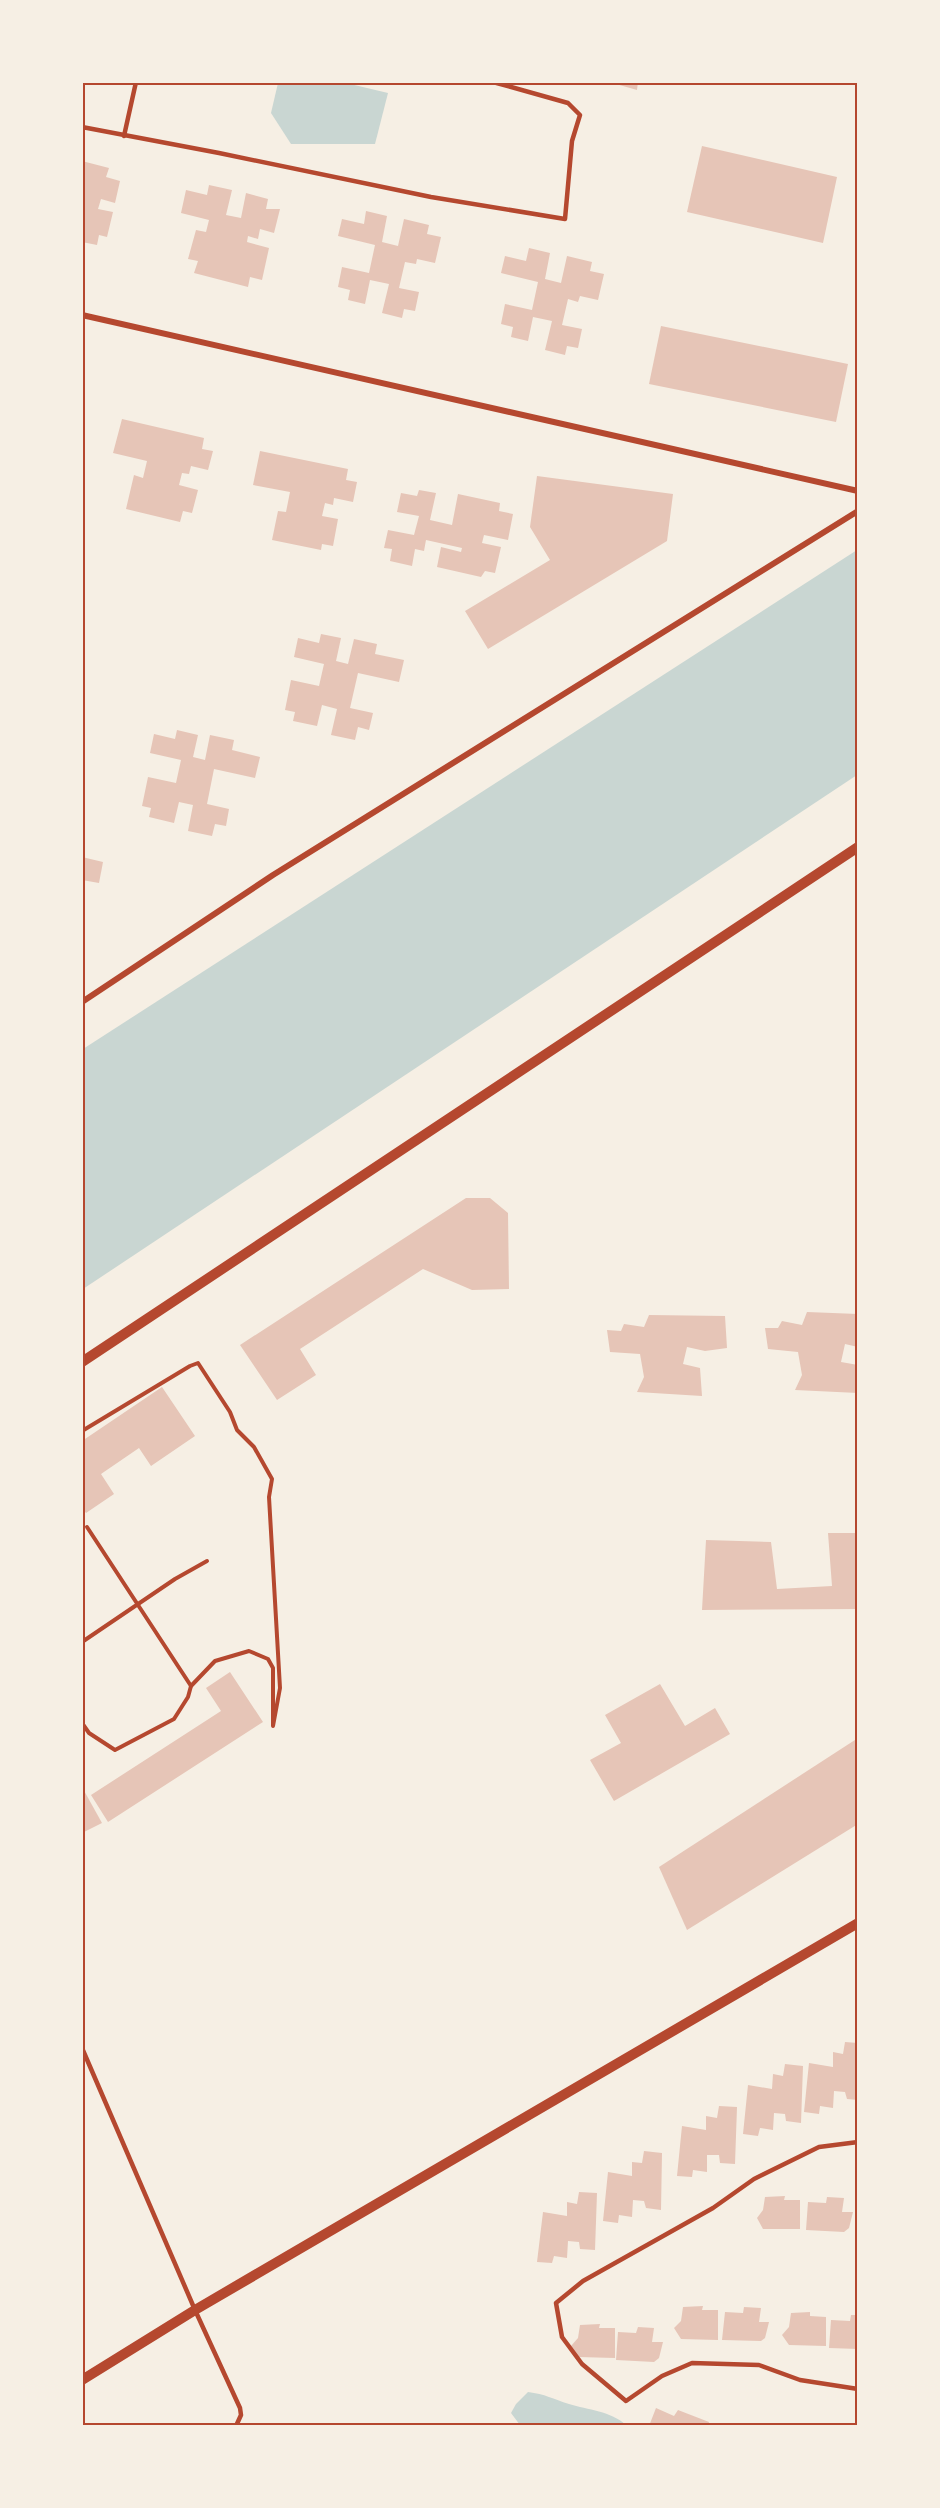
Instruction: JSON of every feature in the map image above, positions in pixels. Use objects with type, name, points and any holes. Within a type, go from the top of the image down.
[{"type":"street","points":[[82,315],[858,491]]},
{"type":"street","points":[[82,1002],[273,875],[858,511]]},
{"type":"street","points":[[82,1362],[858,847]]},
{"type":"street","points":[[82,2380],[195,2310],[858,1923]]},
{"type":"lane","points":[[124,136],[136,82]]},
{"type":"lane","points":[[82,127],[431,197],[565,219],[572,141],[580,115],[568,103],[493,82]]},
{"type":"lane","points":[[82,2048],[195,2310],[240,2408],[241,2415],[236,2426]]},
{"type":"lane","points":[[858,2142],[819,2147],[754,2179],[703,2214],[583,2281],[556,2303],[562,2337],[582,2364],[626,2401],[662,2376],[692,2363],[759,2365],[800,2380],[858,2389]]},
{"type":"path","points":[[82,1431],[198,1363],[230,1412],[237,1430],[254,1447],[272,1479],[269,1497],[280,1688],[273,1726],[273,1668],[268,1659],[249,1651],[215,1661],[191,1686],[188,1697],[174,1719],[115,1750],[89,1733],[82,1723]]},
{"type":"path","points":[[87,1527],[191,1686]]},
{"type":"path","points":[[82,1642],[175,1579],[207,1561]]},
{"type":"shaded area","points":[[278,83],[346,83],[388,93],[375,144],[291,144],[271,113]]},
{"type":"shaded area","points":[[857,550],[857,775],[83,1289],[83,1049]]},
{"type":"shaded area","points":[[528,2392],[606,2414],[626,2425],[520,2425],[511,2413]]},
{"type":"building","points":[[609,82],[638,82],[637,90]]},
{"type":"building","points":[[702,146],[837,177],[823,243],[687,212]]},
{"type":"building","points":[[82,161],[109,168],[106,177],[120,181],[115,203],[101,199],[98,209],[113,212],[107,237],[99,235],[97,245],[82,242]]},
{"type":"building","points":[[209,185],[232,190],[226,215],[241,218],[246,193],[268,199],[266,209],[280,209],[274,233],[260,229],[258,239],[248,236],[247,242],[269,248],[262,280],[250,277],[248,287],[194,273],[198,261],[188,259],[196,230],[206,232],[209,220],[181,213],[186,190],[207,195]]},
{"type":"building","points":[[366,211],[387,216],[382,242],[398,246],[404,219],[429,225],[427,234],[441,237],[435,263],[417,259],[416,264],[405,262],[399,288],[419,292],[415,311],[404,309],[402,318],[382,313],[389,284],[370,280],[365,304],[348,300],[350,290],[338,287],[342,267],[369,273],[375,245],[338,236],[342,219],[364,224]]},
{"type":"building","points":[[529,248],[550,253],[545,279],[561,283],[567,256],[592,262],[590,271],[604,274],[598,300],[580,296],[578,302],[568,299],[562,325],[582,329],[578,348],[567,346],[565,355],[545,350],[552,321],[533,317],[528,341],[511,337],[513,327],[501,324],[505,304],[532,310],[538,282],[501,273],[505,256],[526,261]]},
{"type":"building","points":[[661,326],[848,364],[836,422],[649,384]]},
{"type":"building","points":[[122,419],[204,438],[202,449],[213,451],[208,470],[191,466],[189,474],[182,473],[179,485],[198,490],[192,513],[183,511],[180,522],[126,509],[134,475],[143,478],[147,461],[113,453]]},
{"type":"building","points":[[260,451],[348,469],[346,480],[357,482],[353,502],[334,498],[333,505],[325,503],[322,516],[338,519],[333,546],[322,544],[321,550],[272,540],[278,511],[286,512],[290,492],[253,485]]},
{"type":"building","points":[[537,476],[673,494],[667,541],[488,649],[465,611],[550,560],[530,527]]},
{"type":"building","points":[[419,490],[436,493],[430,520],[452,525],[458,494],[500,503],[499,511],[513,514],[508,540],[484,535],[482,543],[501,547],[495,573],[485,571],[481,577],[437,567],[441,547],[461,552],[462,548],[426,540],[424,551],[415,549],[412,566],[390,561],[392,549],[384,548],[388,530],[414,535],[419,516],[397,512],[401,493],[417,496]]},
{"type":"building","points":[[321,634],[341,638],[336,661],[348,664],[354,639],[377,644],[375,654],[404,660],[399,682],[358,673],[350,708],[373,713],[369,730],[358,727],[355,740],[331,735],[337,709],[322,705],[317,726],[293,721],[295,712],[285,710],[291,680],[319,686],[324,664],[294,657],[298,638],[319,643]]},
{"type":"building","points":[[177,730],[198,735],[193,757],[205,760],[210,735],[234,740],[232,750],[260,757],[255,778],[214,769],[207,804],[229,809],[226,826],[215,824],[212,836],[188,831],[193,805],[179,802],[174,823],[149,817],[151,808],[142,806],[148,777],[176,783],[181,760],[150,753],[154,734],[175,739]]},
{"type":"building","points":[[82,857],[103,862],[99,883],[82,880]]},
{"type":"building","points":[[466,1198],[490,1198],[508,1213],[509,1289],[472,1290],[423,1269],[300,1349],[316,1375],[277,1400],[240,1345]]},
{"type":"building","points":[[807,1312],[858,1314],[858,1347],[845,1344],[841,1362],[858,1365],[858,1393],[795,1390],[802,1375],[798,1352],[768,1349],[765,1328],[778,1328],[782,1321],[802,1325]]},
{"type":"building","points":[[649,1315],[725,1316],[727,1348],[705,1351],[687,1347],[683,1364],[700,1368],[702,1396],[637,1392],[644,1377],[640,1354],[610,1352],[607,1330],[621,1331],[624,1324],[644,1327]]},
{"type":"building","points":[[162,1387],[195,1436],[151,1466],[139,1448],[101,1474],[114,1494],[86,1513],[82,1508],[82,1441]]},
{"type":"building","points":[[828,1533],[858,1533],[858,1609],[702,1610],[706,1540],[771,1542],[777,1589],[832,1586]]},
{"type":"building","points":[[230,1672],[263,1722],[108,1822],[91,1795],[221,1711],[206,1688]]},
{"type":"building","points":[[660,1684],[685,1726],[715,1708],[730,1734],[614,1801],[590,1760],[621,1743],[605,1715]]},
{"type":"building","points":[[858,1738],[858,1824],[687,1930],[659,1867]]},
{"type":"building","points":[[82,1787],[102,1823],[82,1833]]},
{"type":"building","points":[[845,2042],[858,2043],[858,2100],[847,2099],[845,2092],[834,2091],[833,2108],[820,2106],[819,2114],[804,2112],[809,2063],[833,2067],[833,2052],[843,2054]]},
{"type":"building","points":[[785,2064],[803,2066],[801,2123],[786,2121],[785,2114],[774,2113],[773,2130],[760,2128],[758,2136],[743,2134],[748,2085],[772,2089],[773,2074],[783,2076]]},
{"type":"building","points":[[719,2106],[737,2107],[735,2164],[720,2163],[719,2155],[707,2155],[707,2172],[693,2170],[692,2177],[677,2176],[682,2126],[706,2130],[706,2116],[717,2118]]},
{"type":"building","points":[[644,2151],[662,2153],[661,2210],[646,2208],[644,2201],[633,2200],[632,2217],[619,2215],[618,2223],[603,2221],[608,2172],[632,2176],[632,2162],[642,2163]]},
{"type":"building","points":[[579,2192],[597,2193],[595,2250],[580,2249],[579,2242],[568,2241],[567,2258],[554,2256],[552,2263],[537,2262],[543,2212],[567,2216],[567,2202],[577,2204]]},
{"type":"building","points":[[785,2196],[784,2200],[800,2200],[800,2229],[763,2229],[757,2218],[763,2210],[765,2197]]},
{"type":"building","points":[[827,2197],[844,2198],[842,2212],[853,2212],[849,2228],[844,2232],[806,2230],[808,2202],[826,2203]]},
{"type":"building","points":[[703,2306],[702,2310],[718,2310],[718,2340],[681,2339],[674,2328],[681,2321],[683,2307]]},
{"type":"building","points":[[744,2307],[761,2308],[759,2322],[769,2322],[765,2338],[761,2341],[722,2340],[725,2312],[743,2313]]},
{"type":"building","points":[[810,2312],[810,2316],[826,2317],[826,2346],[789,2345],[782,2335],[789,2327],[791,2313]]},
{"type":"building","points":[[851,2315],[858,2315],[858,2349],[829,2348],[831,2320],[850,2321]]},
{"type":"building","points":[[600,2324],[599,2328],[615,2328],[615,2358],[578,2357],[571,2346],[578,2338],[580,2325]]},
{"type":"building","points":[[638,2327],[654,2328],[652,2342],[663,2342],[659,2358],[654,2362],[616,2360],[618,2332],[636,2333]]},
{"type":"building","points":[[656,2408],[674,2416],[678,2410],[709,2422],[708,2426],[649,2426]]}]
